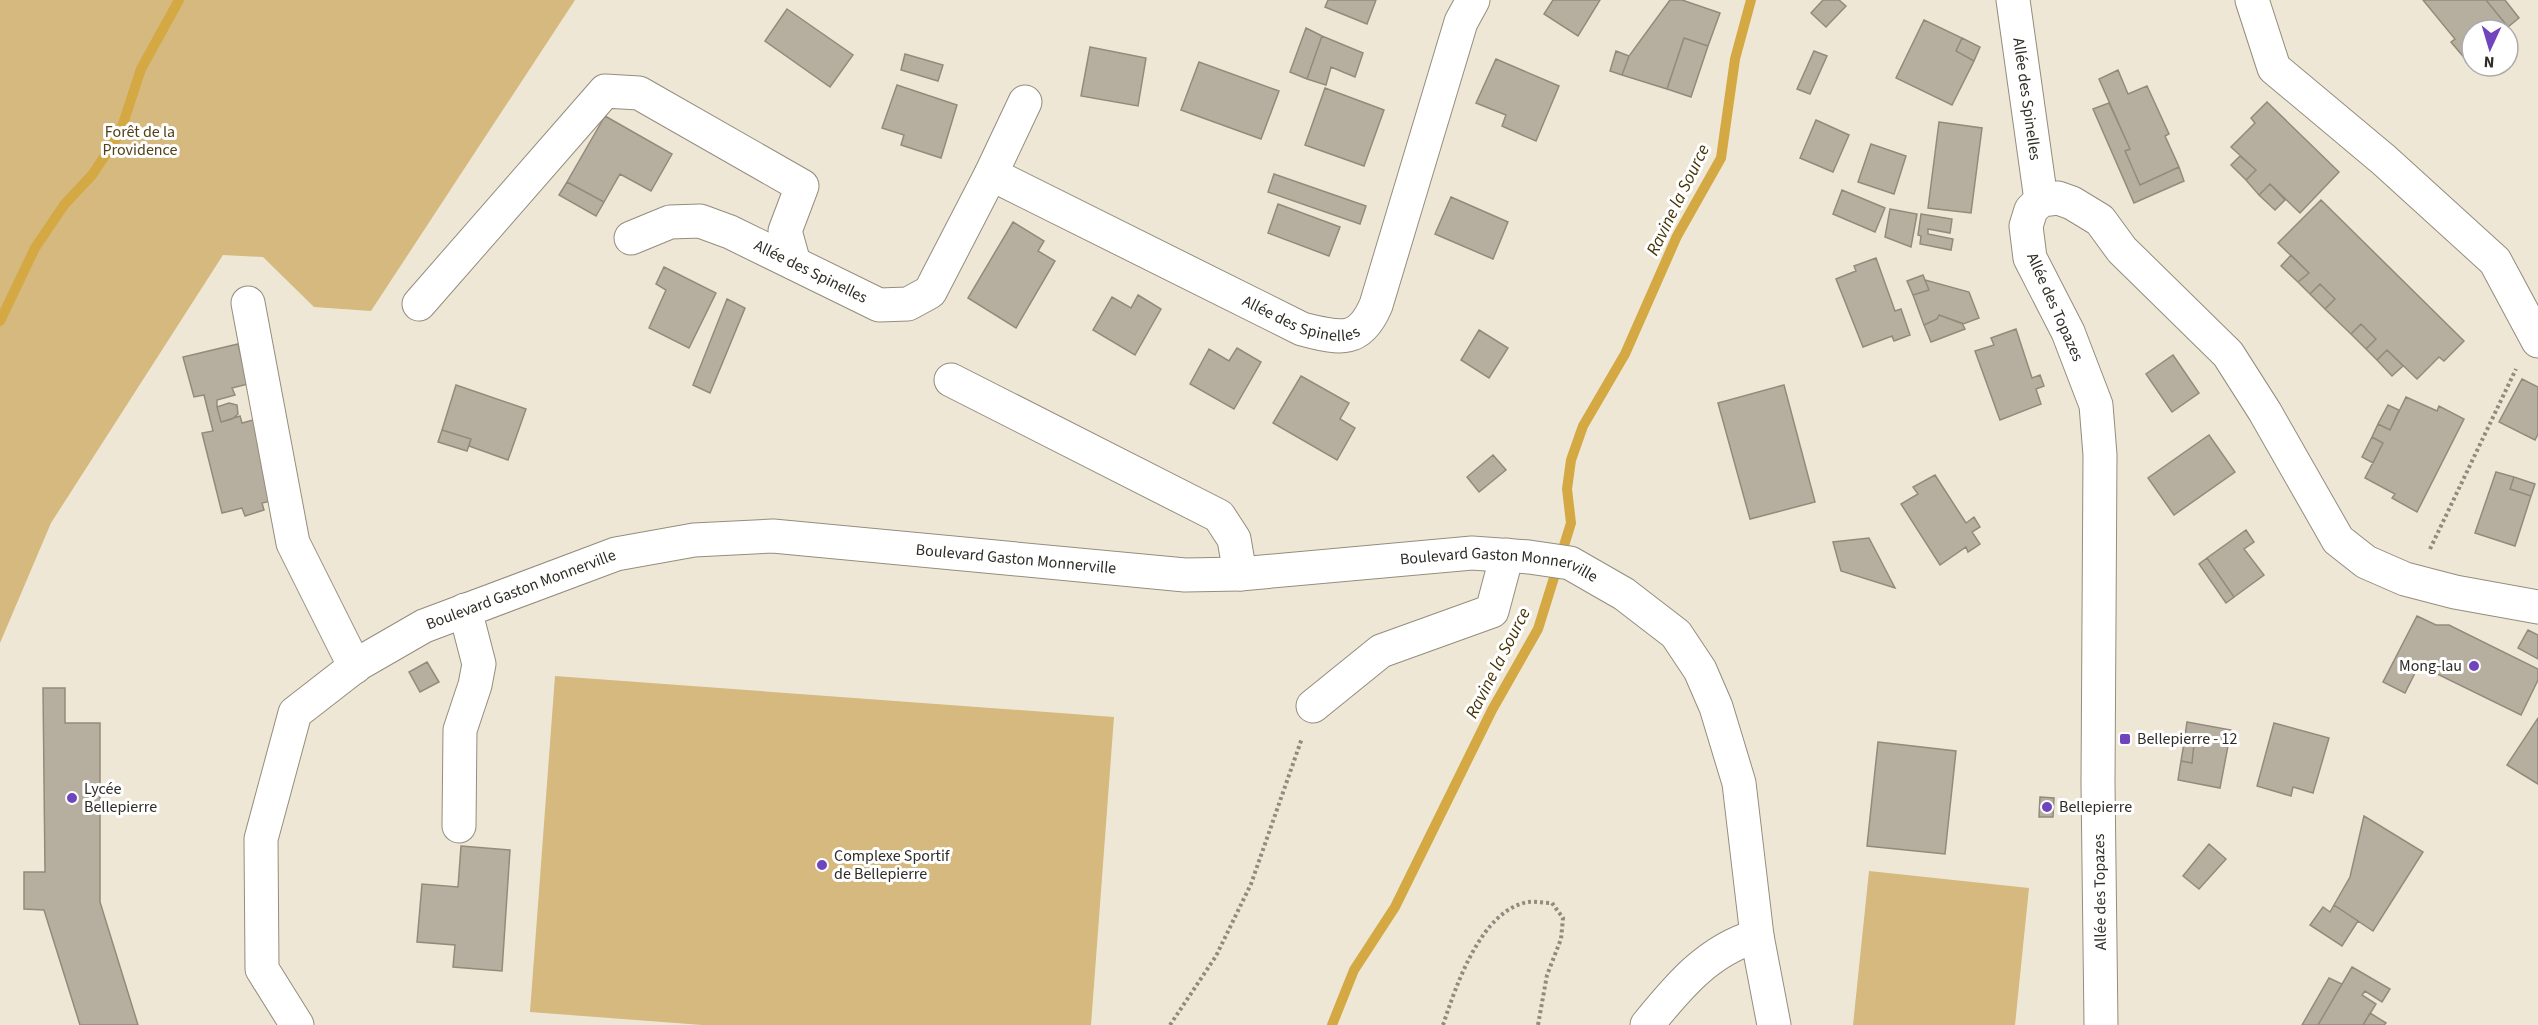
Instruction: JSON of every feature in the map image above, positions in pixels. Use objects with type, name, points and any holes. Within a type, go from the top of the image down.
[{"type":"street","name":"Allée des Spinelles","points":[[992,174],[1302,329],[1328,335],[1352,335],[1368,325],[1376,305],[1461,22],[1473,0]]},
{"type":"street","name":"Allée des Spinelles","points":[[2013,0],[2041,200]]},
{"type":"street","points":[[2252,0],[2274,68],[2384,160],[2495,261],[2532,354]]},
{"type":"street","points":[[419,304],[604,91],[639,93],[802,186],[785,231],[794,263]]},
{"type":"street","name":"Allée des Spinelles","points":[[631,238],[670,222],[700,221],[730,232],[879,305],[908,304],[930,292],[992,174],[1025,102]]},
{"type":"street","points":[[2041,200],[2058,198],[2072,203],[2100,220],[2122,250],[2229,354],[2338,540],[2366,562],[2414,582],[2538,607]]},
{"type":"street","name":"Allée des Topazes","points":[[2041,200],[2031,210],[2026,225],[2030,258],[2067,332],[2096,405],[2100,455],[2098,783],[2101,1025]]},
{"type":"street","points":[[248,303],[293,543],[355,667]]},
{"type":"street","points":[[951,380],[1219,516],[1234,539],[1240,574]]},
{"type":"street","name":"Boulevard Gaston Monnerville","points":[[297,1025],[262,969],[261,839],[295,713],[355,667],[424,626],[616,554],[694,540],[773,536],[1131,572],[1185,575],[1240,574],[1472,553],[1570,563],[1624,594],[1676,634],[1700,669],[1716,707],[1739,783],[1757,936],[1774,1025]]},
{"type":"street","points":[[1313,706],[1381,651],[1492,611],[1518,556]]},
{"type":"street","points":[[459,826],[460,730],[479,663],[465,610]]},
{"type":"street","points":[[1647,1025],[1691,973],[1734,942],[1757,936]]},
{"type":"path","points":[[2414,582],[2516,369],[2532,354]]},
{"type":"path","points":[[1170,1025],[1216,956],[1251,884],[1313,706]]},
{"type":"path","points":[[1443,1025],[1454,993],[1482,936],[1501,915],[1528,902],[1552,903],[1563,918],[1561,939],[1547,975],[1538,1025]]},
{"type":"green space","name":"Forêt de la Providence","points":[[0,0],[575,0],[371,311],[314,307],[263,257],[223,255],[51,523],[0,643]]},
{"type":"green space","name":"Complexe Sportif de Bellepierre","points":[[555,676],[1114,717],[1091,1025],[702,1025],[530,1012]]},
{"type":"green space","points":[[1869,871],[2029,888],[2015,1025],[1853,1025]]},
{"type":"building","points":[[1328,0],[1376,0],[1367,24],[1325,7]]},
{"type":"building","points":[[1553,0],[1600,0],[1578,36],[1544,14]]},
{"type":"building","points":[[1670,0],[1682,0],[1720,13],[1708,46],[1684,38],[1667,89],[1622,75],[1629,56]]},
{"type":"building","points":[[1823,0],[1839,0],[1846,6],[1826,27],[1811,13]]},
{"type":"building","points":[[2423,0],[2486,0],[2501,18],[2460,18],[2460,53],[2451,42],[2455,39]]},
{"type":"building","points":[[2486,0],[2505,0],[2519,18],[2501,18]]},
{"type":"building","points":[[787,9],[853,55],[830,87],[765,41]]},
{"type":"building","points":[[1924,20],[1962,38],[1956,51],[1974,61],[1952,105],[1896,78]]},
{"type":"building","points":[[1306,28],[1322,36],[1307,79],[1290,72]]},
{"type":"building","points":[[1322,36],[1363,53],[1355,77],[1331,67],[1326,85],[1307,79]]},
{"type":"building","points":[[1684,38],[1708,46],[1691,97],[1667,89]]},
{"type":"building","points":[[1962,38],[1980,47],[1974,61],[1956,51]]},
{"type":"building","points":[[1090,47],[1146,58],[1138,106],[1081,96]]},
{"type":"building","points":[[1616,51],[1629,56],[1622,75],[1610,71]]},
{"type":"building","points":[[1814,51],[1827,56],[1810,94],[1797,89]]},
{"type":"building","points":[[905,54],[943,65],[938,81],[901,70]]},
{"type":"building","points":[[1496,59],[1559,86],[1536,141],[1502,126],[1506,115],[1476,103]]},
{"type":"building","points":[[1199,62],[1279,91],[1261,139],[1181,110]]},
{"type":"building","points":[[2118,70],[2128,94],[2147,86],[2169,134],[2165,136],[2179,167],[2140,185],[2125,151],[2130,149],[2099,79]]},
{"type":"building","points":[[897,85],[957,105],[941,158],[901,145],[904,135],[882,128]]},
{"type":"building","points":[[1325,88],[1384,110],[1364,166],[1305,145]]},
{"type":"building","points":[[2267,102],[2339,172],[2300,213],[2270,184],[2259,195],[2246,180],[2256,170],[2231,147],[2255,123],[2251,118]]},
{"type":"building","points":[[2109,103],[2130,149],[2125,151],[2140,185],[2179,167],[2184,181],[2134,203],[2093,109]]},
{"type":"building","points":[[605,116],[672,154],[651,191],[620,174],[604,202],[567,182]]},
{"type":"building","points":[[1816,120],[1849,135],[1833,172],[1800,158]]},
{"type":"building","points":[[1939,122],[1982,128],[1971,213],[1928,208]]},
{"type":"building","points":[[1871,144],[1906,156],[1894,194],[1858,182]]},
{"type":"building","points":[[2240,156],[2256,170],[2246,180],[2231,165]]},
{"type":"building","points":[[1274,174],[1366,206],[1360,224],[1268,192]]},
{"type":"building","points":[[567,182],[604,202],[596,216],[559,195]]},
{"type":"building","points":[[2270,184],[2285,200],[2275,210],[2259,195]]},
{"type":"building","points":[[1842,190],[1885,208],[1875,232],[1833,214]]},
{"type":"building","points":[[1451,197],[1508,222],[1493,259],[1435,234]]},
{"type":"building","points":[[2321,200],[2464,341],[2444,361],[2439,357],[2417,379],[2387,350],[2377,360],[2366,349],[2376,339],[2361,324],[2351,334],[2325,309],[2335,299],[2320,284],[2310,294],[2298,282],[2309,273],[2278,243]]},
{"type":"building","points":[[1278,204],[1340,227],[1329,256],[1268,233]]},
{"type":"building","points":[[1890,209],[1917,214],[1911,247],[1885,237]]},
{"type":"building","points":[[1921,214],[1952,219],[1950,233],[1928,229],[1928,234],[1953,239],[1951,250],[1920,244],[1921,236],[1918,235]]},
{"type":"building","points":[[1013,222],[1044,241],[1038,251],[1055,261],[1016,328],[968,298]]},
{"type":"building","points":[[2291,255],[2309,273],[2298,282],[2281,266]]},
{"type":"building","points":[[1876,258],[1895,311],[1901,309],[1910,335],[1894,341],[1892,336],[1863,347],[1836,279],[1856,271],[1854,266]]},
{"type":"building","points":[[664,267],[716,293],[689,348],[649,328],[666,290],[656,284]]},
{"type":"building","points":[[1923,275],[1929,290],[1913,295],[1907,281]]},
{"type":"building","points":[[1925,280],[1969,292],[1979,318],[1963,324],[1939,315],[1937,319],[1924,325],[1913,295],[1929,290]]},
{"type":"building","points":[[2320,284],[2335,299],[2325,309],[2310,294]]},
{"type":"building","points":[[1138,295],[1161,309],[1135,355],[1093,330],[1112,297],[1131,308]]},
{"type":"building","points":[[727,299],[745,308],[710,393],[693,385]]},
{"type":"building","points":[[1939,315],[1962,323],[1965,329],[1931,342],[1924,325],[1937,319]]},
{"type":"building","points":[[2361,324],[2376,339],[2366,349],[2351,334]]},
{"type":"building","points":[[2016,329],[2032,378],[2040,375],[2044,386],[2036,389],[2041,404],[2000,420],[1975,351],[1994,345],[1991,338]]},
{"type":"building","points":[[1479,330],[1508,348],[1489,378],[1461,360]]},
{"type":"building","points":[[238,344],[248,384],[232,388],[235,395],[217,400],[217,407],[221,422],[240,416],[242,423],[257,419],[276,500],[262,503],[264,510],[245,516],[242,508],[222,513],[202,433],[213,431],[204,395],[194,397],[183,357]]},
{"type":"building","points":[[1237,348],[1261,362],[1234,409],[1190,384],[1209,349],[1229,361]]},
{"type":"building","points":[[2387,350],[2403,366],[2392,376],[2377,360]]},
{"type":"building","points":[[2173,355],[2199,393],[2172,412],[2146,374]]},
{"type":"building","points":[[1301,376],[1349,403],[1340,419],[1355,428],[1337,460],[1273,423]]},
{"type":"building","points":[[2522,379],[2538,387],[2538,434],[2535,440],[2499,422]]},
{"type":"building","points":[[456,385],[526,409],[508,460],[469,446],[471,439],[442,430]]},
{"type":"building","points":[[1784,385],[1815,502],[1750,519],[1718,403]]},
{"type":"building","points":[[2406,397],[2437,411],[2439,406],[2464,419],[2417,512],[2392,498],[2395,494],[2365,478],[2383,443],[2372,437],[2378,424],[2390,430]]},
{"type":"building","points":[[229,403],[237,405],[238,414],[232,419],[221,422],[217,407]]},
{"type":"building","points":[[2388,405],[2399,410],[2390,430],[2378,424]]},
{"type":"building","points":[[442,430],[471,439],[467,451],[438,442]]},
{"type":"building","points":[[2209,435],[2235,472],[2174,515],[2148,478]]},
{"type":"building","points":[[2372,437],[2383,443],[2373,463],[2362,457]]},
{"type":"building","points":[[1493,455],[1506,470],[1479,492],[1467,477]]},
{"type":"building","points":[[2496,472],[2514,477],[2510,489],[2531,496],[2515,546],[2475,533]]},
{"type":"building","points":[[1935,475],[1966,523],[1974,517],[1980,527],[1972,532],[1980,544],[1968,552],[1966,547],[1940,565],[1901,504],[1918,494],[1913,487]]},
{"type":"building","points":[[2514,477],[2535,484],[2531,496],[2510,489]]},
{"type":"building","points":[[2246,530],[2254,542],[2244,549],[2264,575],[2234,597],[2207,558]]},
{"type":"building","points":[[1869,538],[1895,588],[1841,571],[1833,542]]},
{"type":"building","points":[[2207,558],[2234,597],[2226,603],[2199,564]]},
{"type":"building","points":[[2417,616],[2436,625],[2449,625],[2538,669],[2538,680],[2521,715],[2419,665],[2405,693],[2383,682]]},
{"type":"building","points":[[2528,630],[2538,635],[2538,659],[2518,648]]},
{"type":"building","points":[[427,662],[439,682],[420,692],[409,672]]},
{"type":"building","name":"Lycée Bellepierre","points":[[43,688],[65,688],[65,723],[100,723],[100,902],[138,1025],[80,1025],[44,910],[24,909],[24,872],[45,872]]},
{"type":"building","points":[[2538,718],[2538,784],[2507,765]]},
{"type":"building","points":[[2187,722],[2231,730],[2220,788],[2178,780],[2181,761],[2192,763],[2194,744],[2184,743]]},
{"type":"building","points":[[2274,723],[2329,738],[2313,793],[2293,787],[2291,796],[2257,786]]},
{"type":"building","points":[[1878,742],[1956,751],[1945,854],[1867,846]]},
{"type":"building","points":[[2184,743],[2194,744],[2192,763],[2181,761]]},
{"type":"building","name":"Bellepierre","points":[[2040,797],[2054,798],[2053,817],[2039,817]]},
{"type":"building","points":[[2364,816],[2423,852],[2373,931],[2334,905],[2350,877]]},
{"type":"building","points":[[2209,844],[2226,859],[2199,889],[2183,876]]},
{"type":"building","points":[[461,846],[510,850],[502,971],[453,967],[455,945],[417,942],[422,884],[458,887]]},
{"type":"building","points":[[2334,905],[2358,921],[2342,946],[2310,925],[2323,907],[2330,912]]},
{"type":"building","points":[[2352,967],[2390,989],[2382,1002],[2365,991],[2362,995],[2376,1004],[2363,1025],[2318,1025]]},
{"type":"building","points":[[2329,978],[2342,984],[2318,1025],[2302,1025]]},
{"type":"building","points":[[2370,1013],[2386,1023],[2384,1025],[2363,1025]]},
{"type":"waterway","points":[[0,321],[35,248],[64,205],[92,175],[120,133],[141,69],[179,0]]},
{"type":"waterway","name":"Ravine la Source","points":[[1332,1025],[1354,970],[1395,907],[1492,710],[1538,629],[1571,523],[1567,489],[1571,460],[1583,426],[1625,354],[1677,236],[1721,158],[1735,59],[1751,0]]},
{"type":"place","name":"Mong-lau","points":[[2474,666]]},
{"type":"place","name":"Bellepierre - 12","points":[[2125,739]]},
{"type":"place","name":"Lycée Bellepierre","points":[[72,798]]},
{"type":"place","name":"Bellepierre","points":[[2047,807]]},
{"type":"place","name":"Complexe Sportif de Bellepierre","points":[[822,865]]}]
